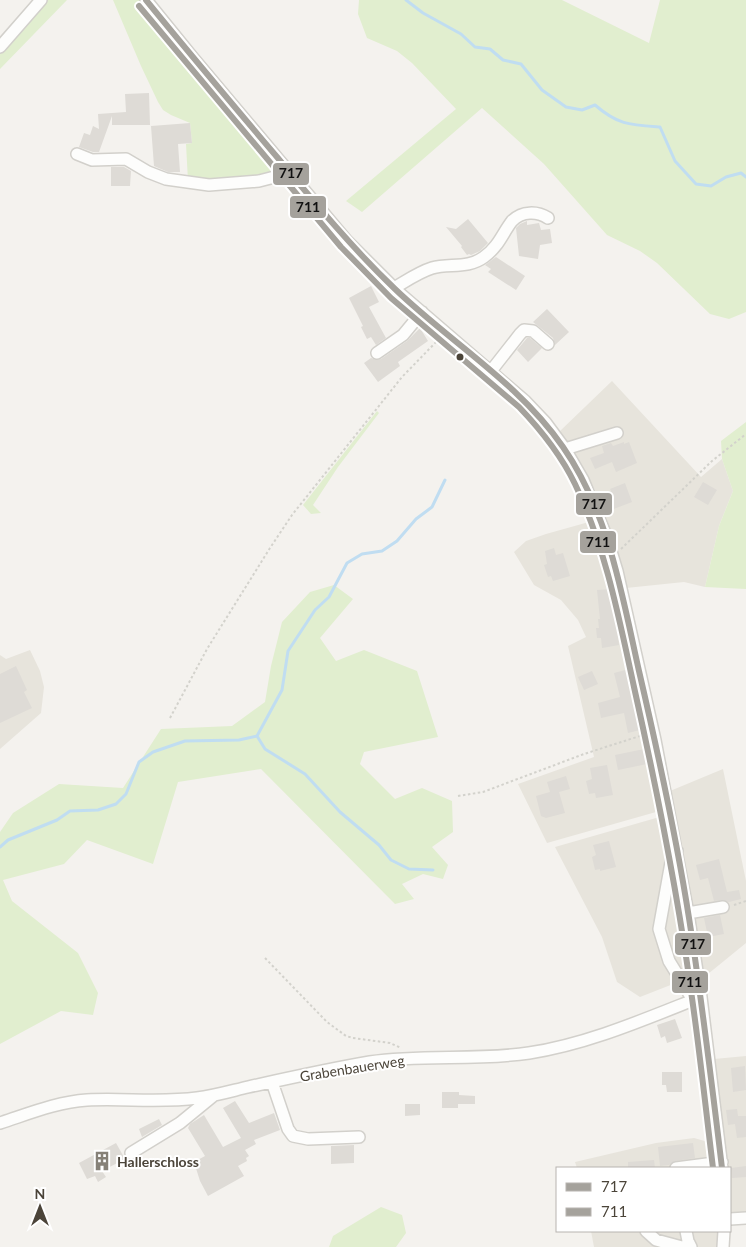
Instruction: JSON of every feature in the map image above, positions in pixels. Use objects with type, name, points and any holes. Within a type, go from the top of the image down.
[{"type":"street","points":[[0,47],[41,0]]},
{"type":"street","points":[[146,0],[347,241],[394,288],[536,412],[565,449],[588,491],[613,557],[653,731],[688,913],[697,998],[722,1165],[691,1167]]},
{"type":"street","points":[[77,154],[92,160],[126,159],[148,172],[166,179],[209,185],[259,181],[290,173]]},
{"type":"street","points":[[394,288],[432,268],[470,264],[483,258],[500,241],[511,222],[516,218],[534,213],[548,218]]},
{"type":"street","points":[[377,353],[403,335],[422,312]]},
{"type":"street","points":[[491,371],[524,330],[533,331],[548,344]]},
{"type":"street","points":[[565,449],[616,433]]},
{"type":"street","points":[[677,851],[672,857],[659,929],[669,961],[697,998]]},
{"type":"street","points":[[688,913],[723,907]]},
{"type":"street","name":"Grabenbauerweg","points":[[0,1123],[52,1106],[73,1102],[173,1100],[215,1095],[372,1062],[508,1056],[553,1048],[591,1038],[697,998]]},
{"type":"street","points":[[272,1082],[288,1129],[293,1136],[308,1139],[359,1137]]},
{"type":"street","points":[[131,1153],[180,1123],[215,1095]]},
{"type":"street","points":[[731,1219],[746,1218]]},
{"type":"street","points":[[647,1232],[656,1240],[682,1247]]},
{"type":"street","points":[[686,1232],[691,1247]]},
{"type":"street","points":[[723,1247],[724,1232]]},
{"type":"path","points":[[170,718],[207,648],[292,515],[402,377],[446,333]]},
{"type":"path","points":[[613,557],[712,461],[746,434]]},
{"type":"path","points":[[458,796],[483,792],[584,754],[653,731]]},
{"type":"path","points":[[723,907],[746,901]]},
{"type":"path","points":[[265,958],[336,1029],[353,1038],[398,1045],[403,1049],[407,1059]]},
{"type":"shaded area","points":[[612,381],[701,477],[722,459],[733,491],[719,526],[705,587],[684,582],[626,588],[670,791],[723,769],[746,881],[746,943],[708,974],[691,977],[640,997],[617,982],[602,937],[555,847],[663,816],[663,810],[547,843],[518,784],[594,757],[568,646],[586,637],[578,620],[561,600],[534,585],[514,552],[526,541],[596,520],[604,515],[596,492],[560,431]]},
{"type":"shaded area","points":[[30,650],[40,671],[44,687],[41,713],[0,749],[0,655],[6,659]]},
{"type":"shaded area","points":[[746,1056],[746,1214],[731,1215],[731,1167],[577,1167],[575,1162],[656,1143],[694,1138],[715,1144],[714,1059]]},
{"type":"shaded area","points":[[591,1232],[729,1232],[728,1247],[594,1247]]},
{"type":"green space","points":[[46,0],[67,0],[0,69],[0,53]]},
{"type":"green space","points":[[113,0],[139,0],[188,62],[276,166],[277,170],[274,175],[188,181],[186,144],[192,143],[190,123],[163,110],[141,66]]},
{"type":"green space","points":[[359,0],[562,0],[649,43],[660,0],[746,0],[746,312],[729,319],[710,314],[657,263],[640,251],[607,235],[544,164],[482,108],[362,212],[346,201],[456,109],[412,63],[397,51],[367,38],[358,14]]},
{"type":"green space","points":[[377,411],[379,413],[338,467],[313,505],[321,513],[311,514],[303,505]]},
{"type":"green space","points":[[746,422],[746,589],[705,587],[719,526],[733,491],[722,459],[721,441]]},
{"type":"green space","points":[[334,585],[353,599],[320,638],[336,661],[364,650],[417,671],[438,737],[364,752],[360,764],[395,799],[422,788],[452,801],[453,832],[432,847],[448,865],[443,879],[423,874],[402,884],[414,899],[395,904],[261,769],[178,782],[153,864],[87,840],[64,864],[3,880],[12,901],[78,953],[98,993],[93,1015],[61,1011],[0,1044],[0,832],[13,813],[59,784],[123,788],[161,729],[232,726],[265,702],[271,666],[282,622],[310,592]]},
{"type":"green space","points":[[381,1207],[402,1215],[406,1233],[396,1247],[329,1247],[333,1236]]},
{"type":"building","points":[[149,93],[150,125],[112,125],[112,116],[99,152],[79,147],[84,133],[90,135],[93,126],[99,129],[98,114],[126,112],[125,94]]},
{"type":"building","points":[[190,123],[192,143],[178,144],[180,172],[168,172],[154,166],[151,126]]},
{"type":"building","points":[[111,167],[124,167],[131,171],[130,186],[111,186]]},
{"type":"building","points":[[468,219],[488,243],[480,251],[471,255],[467,255],[446,227],[456,229]]},
{"type":"building","points":[[527,221],[527,225],[539,223],[541,230],[550,229],[552,243],[540,245],[538,259],[519,256],[516,228]]},
{"type":"building","points":[[496,257],[525,276],[516,290],[488,272],[491,269],[485,265]]},
{"type":"building","points":[[371,286],[379,302],[369,307],[386,338],[376,345],[371,337],[367,339],[361,327],[363,326],[349,298]]},
{"type":"building","points":[[547,309],[569,332],[555,345],[553,338],[533,322]]},
{"type":"building","points":[[420,328],[428,341],[398,362],[400,366],[378,382],[364,363],[371,358],[381,359],[407,341]]},
{"type":"building","points":[[527,338],[530,338],[542,348],[528,362],[517,350]]},
{"type":"building","points":[[624,442],[624,444],[629,442],[637,463],[616,472],[612,462],[595,469],[590,458],[604,453],[602,446],[611,443],[613,446]]},
{"type":"building","points":[[703,482],[717,490],[708,505],[694,497]]},
{"type":"building","points":[[625,483],[632,502],[611,510],[605,493]]},
{"type":"building","points":[[554,548],[556,555],[563,553],[570,576],[553,581],[551,576],[548,577],[544,565],[547,564],[545,551]]},
{"type":"building","points":[[612,589],[619,645],[602,648],[601,638],[597,638],[596,628],[599,628],[598,619],[600,619],[597,590]]},
{"type":"building","points":[[16,666],[27,690],[24,692],[32,708],[0,723],[0,674]]},
{"type":"building","points":[[629,669],[644,729],[628,733],[624,713],[601,718],[598,703],[620,697],[614,673]]},
{"type":"building","points":[[592,671],[598,684],[584,690],[578,677]]},
{"type":"building","points":[[649,748],[652,763],[618,770],[615,755]]},
{"type":"building","points":[[607,765],[613,795],[596,798],[595,793],[589,794],[586,781],[592,779],[590,768]]},
{"type":"building","points":[[566,776],[570,789],[559,792],[565,813],[546,818],[541,816],[536,796],[550,792],[547,782]]},
{"type":"building","points":[[609,841],[616,867],[600,871],[600,869],[595,870],[592,857],[596,855],[593,845]]},
{"type":"building","points":[[719,859],[727,892],[739,890],[741,899],[729,902],[722,900],[714,901],[708,878],[700,880],[696,865]]},
{"type":"building","points":[[720,915],[724,934],[708,937],[704,918]]},
{"type":"building","points":[[675,1019],[682,1038],[667,1043],[665,1036],[661,1038],[657,1025]]},
{"type":"building","points":[[745,1066],[746,1090],[733,1092],[731,1068]]},
{"type":"building","points":[[662,1072],[682,1072],[682,1092],[667,1092],[666,1085],[662,1085]]},
{"type":"building","points":[[442,1092],[459,1092],[459,1095],[475,1096],[475,1104],[458,1104],[458,1108],[442,1108]]},
{"type":"building","points":[[235,1101],[249,1123],[274,1113],[280,1130],[254,1140],[256,1144],[245,1150],[249,1156],[246,1158],[247,1161],[238,1166],[244,1176],[208,1196],[200,1181],[194,1162],[205,1156],[188,1128],[190,1124],[204,1115],[223,1147],[241,1138],[223,1108]]},
{"type":"building","points":[[405,1104],[420,1104],[420,1115],[405,1116]]},
{"type":"building","points":[[737,1109],[738,1116],[746,1116],[746,1137],[737,1138],[735,1124],[728,1125],[726,1110]]},
{"type":"building","points":[[159,1119],[162,1125],[142,1137],[139,1129]]},
{"type":"building","name":"Hallerschloss","points":[[116,1143],[125,1159],[102,1171],[106,1177],[98,1182],[95,1176],[87,1179],[79,1163]]},
{"type":"building","points":[[693,1143],[695,1158],[675,1161],[669,1165],[660,1166],[658,1147]]},
{"type":"building","points":[[354,1145],[354,1163],[331,1164],[331,1146]]},
{"type":"building","points":[[654,1160],[655,1167],[628,1167],[628,1162]]},
{"type":"building","points":[[746,1166],[746,1177],[732,1178],[731,1168]]},
{"type":"waterway","points":[[406,0],[423,13],[461,34],[475,47],[490,49],[503,60],[521,64],[542,90],[566,107],[582,110],[595,105],[611,117],[625,123],[660,127],[675,161],[696,184],[711,186],[726,177],[741,173],[746,177]]},
{"type":"waterway","points":[[0,847],[8,840],[57,820],[70,811],[98,810],[116,804],[126,794],[139,762],[153,752],[185,741],[239,740],[257,736],[282,690],[288,651],[315,610],[329,597],[347,563],[362,554],[382,551],[397,541],[416,519],[432,507],[445,480]]},
{"type":"waterway","points":[[257,736],[265,749],[305,774],[340,812],[379,845],[391,860],[409,869],[433,870]]},
{"type":"transit line","name":"717","points":[[146,0],[349,241],[395,289],[526,403],[563,447],[579,472],[603,527],[620,584],[666,794],[694,949],[722,1167]]},
{"type":"transit line","name":"711","points":[[139,6],[341,247],[391,298],[519,407],[550,443],[575,484],[595,533],[610,584],[623,635],[659,803],[674,881],[698,1040],[713,1167]]},
{"type":"place","name":"Hallerschloss","points":[[102,1161]]}]
